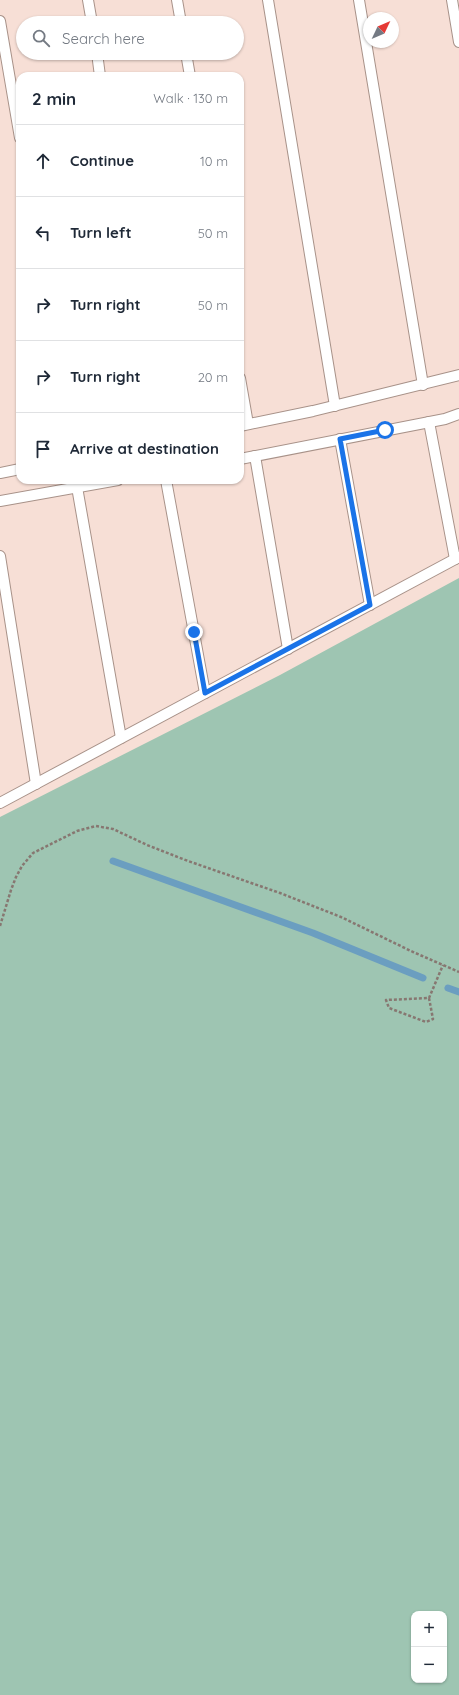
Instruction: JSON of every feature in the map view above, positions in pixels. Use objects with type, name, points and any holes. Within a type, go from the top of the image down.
[{"type":"lane","points":[[88,0],[91,16]]},
{"type":"lane","points":[[178,0],[180,16]]},
{"type":"lane","points":[[268,0],[335,406]]},
{"type":"lane","points":[[359,0],[423,385]]},
{"type":"lane","points":[[452,0],[459,42]]},
{"type":"lane","points":[[0,21],[16,115]]},
{"type":"lane","points":[[98,60],[99,72]]},
{"type":"lane","points":[[187,60],[189,72]]},
{"type":"lane","points":[[244,425],[335,406],[459,375]]},
{"type":"lane","points":[[244,458],[429,422],[459,414]]},
{"type":"lane","points":[[0,803],[457,558],[429,422]]},
{"type":"lane","points":[[340,439],[370,605]]},
{"type":"lane","points":[[256,456],[288,649]]},
{"type":"lane","points":[[0,473],[16,470]]},
{"type":"lane","points":[[0,502],[95,484]]},
{"type":"lane","points":[[167,484],[205,693]]},
{"type":"lane","points":[[77,487],[121,738]]},
{"type":"lane","points":[[0,556],[36,784]]},
{"type":"path","points":[[0,926],[10,890],[22,866],[33,853],[77,831],[96,826],[113,828],[147,846],[280,893],[334,914],[413,952],[459,972]]},
{"type":"path","points":[[429,998],[386,1000],[389,1008],[426,1022],[433,1019],[429,998],[443,965]]},
{"type":"green space","points":[[459,578],[459,1695],[0,1695],[0,817],[280,675]]},
{"type":"waterway","points":[[113,861],[313,933],[423,978]]},
{"type":"waterway","points":[[448,988],[459,992]]},
{"type":"route","points":[[194,632],[205,693],[370,605],[340,439],[385,430]]}]
